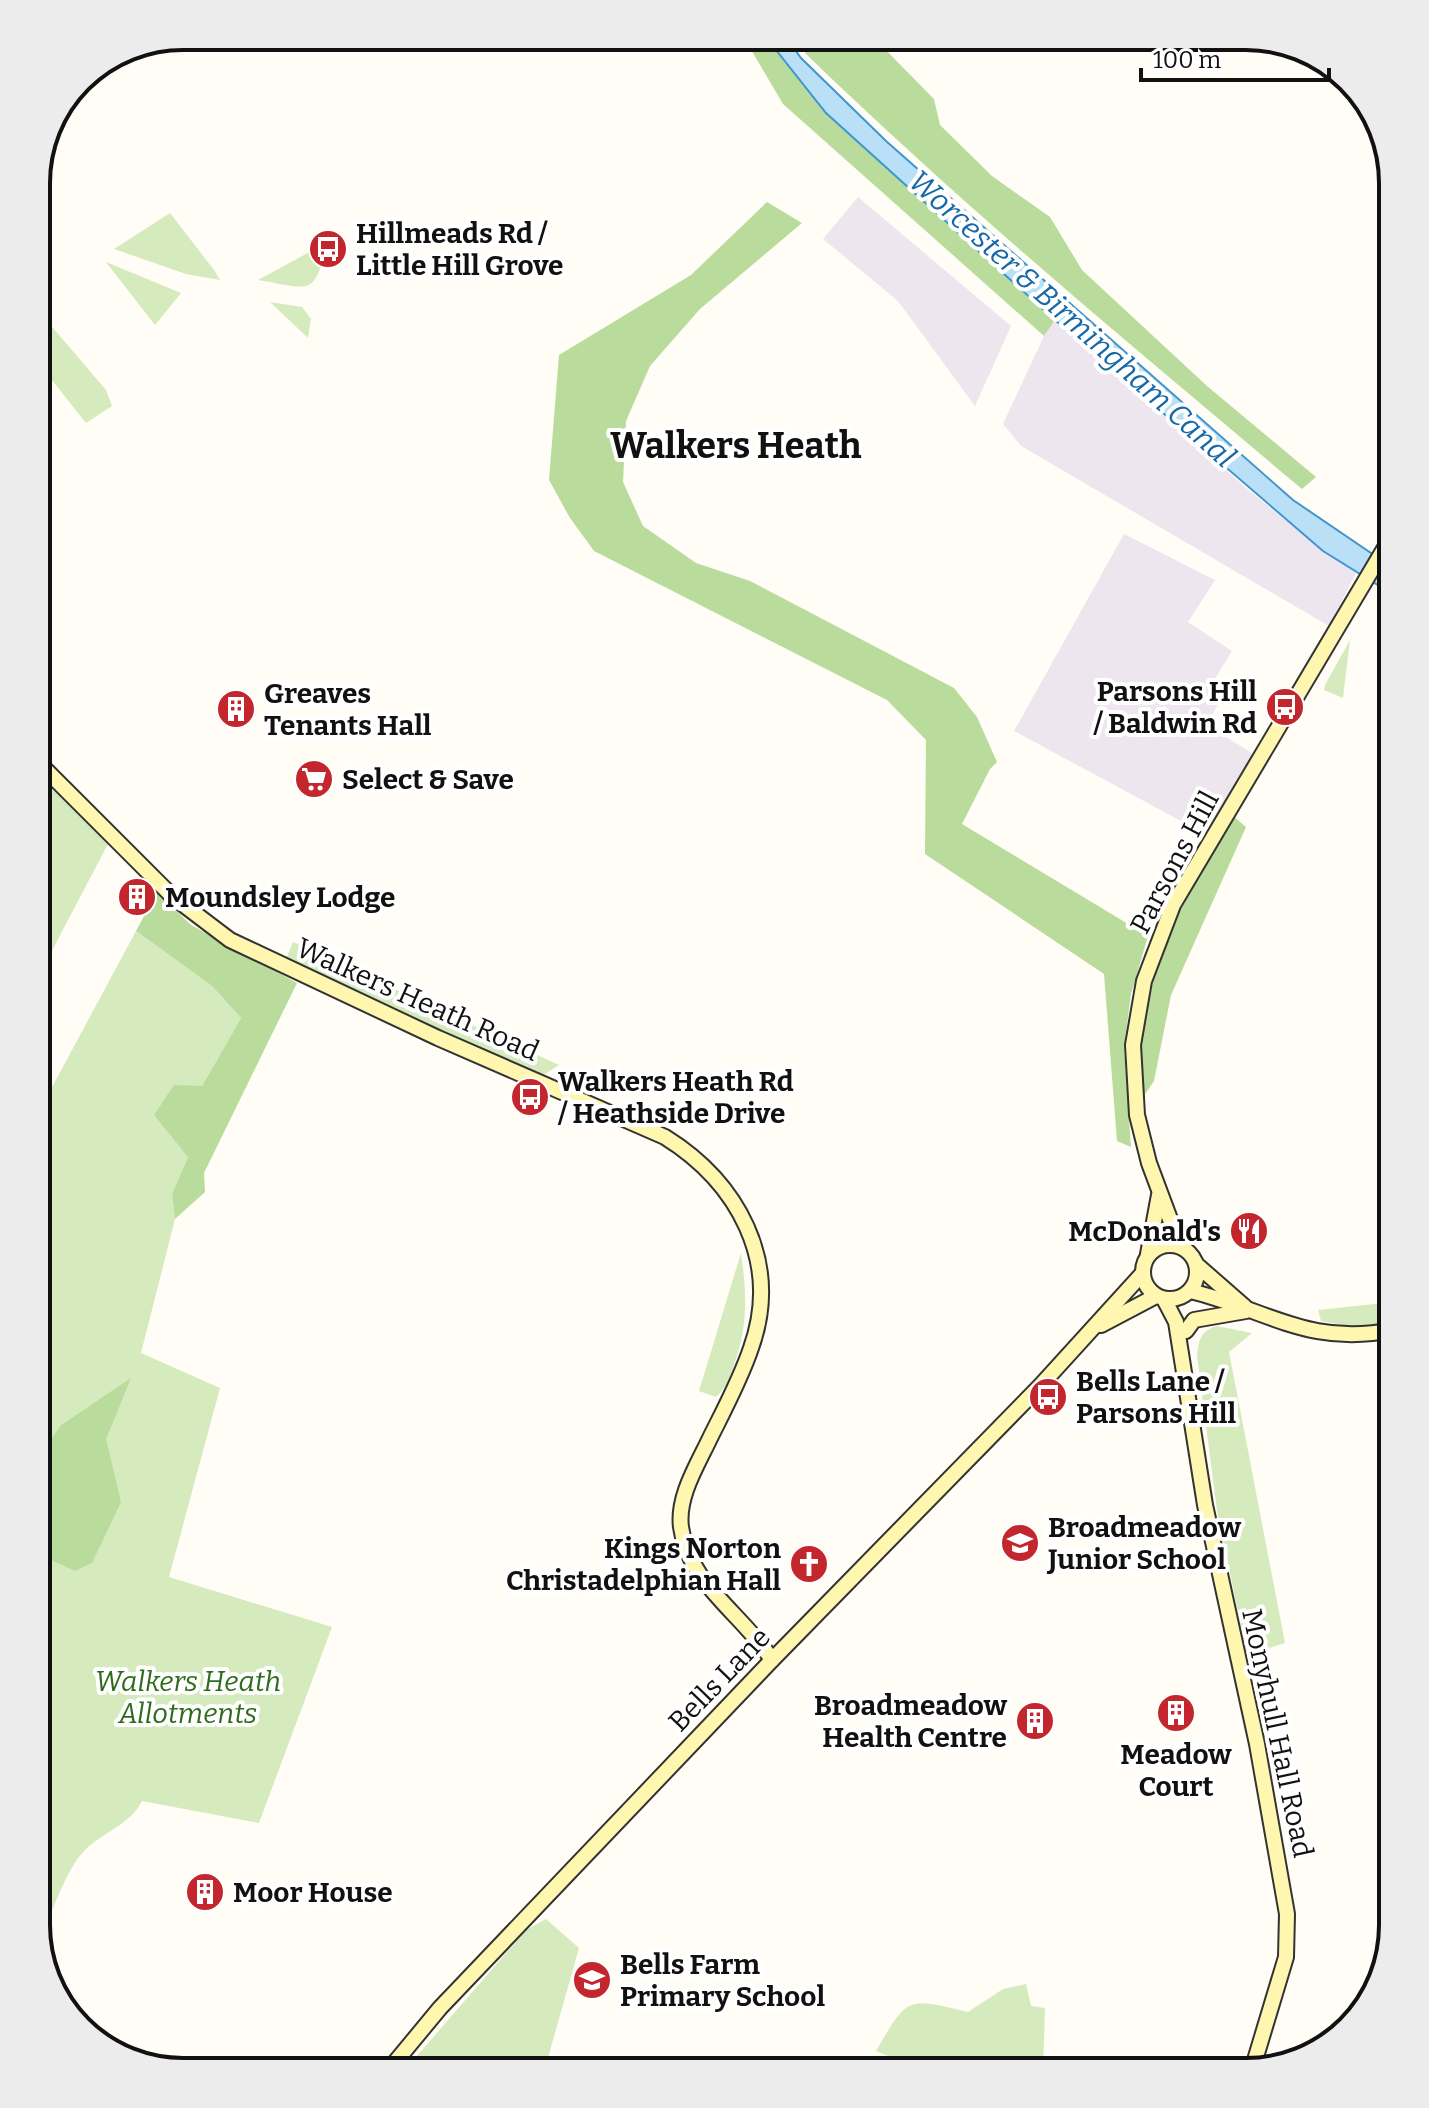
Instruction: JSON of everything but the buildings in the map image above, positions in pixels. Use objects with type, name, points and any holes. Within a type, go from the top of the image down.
[{"type":"street","name":"Parsons Hill","points":[[1180,1246],[1159,1195],[1137,1115],[1133,1045],[1153,953],[1173,905],[1379,561]]},
{"type":"street","name":"Walkers Heath Road","points":[[50,774],[172,896],[213,929],[277,965],[665,1137],[704,1164],[723,1184],[750,1231],[760,1290],[751,1347],[688,1486],[680,1514],[683,1543],[695,1565],[772,1660]]},
{"type":"street","name":"Parsons Hill","points":[[1148,1254],[1159,1195]]},
{"type":"street","points":[[1249,1312],[1180,1246],[1157,1247],[1148,1254],[1142,1274],[1146,1287],[1160,1298],[1188,1292],[1276,1322],[1335,1335],[1379,1331]]},
{"type":"street","points":[[1188,1292],[1196,1280],[1197,1265]]},
{"type":"street","name":"Bells Lane","points":[[399,2058],[440,2008],[1094,1329],[1142,1274]]},
{"type":"street","name":"Monyhull Hall Road","points":[[1183,1357],[1188,1292]]},
{"type":"street","name":"Bells Lane","points":[[1094,1329],[1160,1298]]},
{"type":"street","name":"Monyhull Hall Road","points":[[1160,1298],[1173,1310],[1183,1357],[1188,1411],[1222,1590],[1269,1802],[1287,1914],[1285,1961],[1256,2057]]},
{"type":"street","points":[[1186,1331],[1194,1320],[1211,1314],[1249,1312]]},
{"type":"shaded area","points":[[858,197],[1011,326],[975,406],[898,301],[823,239]]},
{"type":"shaded area","points":[[1055,320],[1245,487],[1323,551],[1356,573],[1329,626],[1021,446],[1003,424],[1044,336]]},
{"type":"shaded area","points":[[1124,534],[1215,580],[1188,622],[1232,651],[1211,685],[1224,693],[1207,725],[1255,755],[1207,835],[1014,731]]},
{"type":"green space","points":[[751,50],[776,50],[826,113],[1055,320],[1044,336],[783,104]]},
{"type":"green space","points":[[803,50],[886,50],[934,99],[940,125],[992,176],[1050,217],[1082,270],[1207,386],[1316,477],[1302,489],[1050,276],[926,167]]},
{"type":"green space","points":[[767,202],[802,223],[700,309],[650,366],[626,421],[623,482],[643,526],[696,563],[750,581],[954,688],[977,717],[997,762],[990,769],[962,824],[1148,936],[1131,994],[1124,1047],[1131,1147],[1117,1141],[1104,974],[925,854],[926,740],[887,700],[594,551],[570,518],[549,480],[559,355],[691,275]]},
{"type":"green space","points":[[170,213],[220,280],[186,274],[114,249]]},
{"type":"green space","points":[[326,243],[318,274],[307,286],[258,280]]},
{"type":"green space","points":[[106,262],[181,293],[155,325]]},
{"type":"green space","points":[[270,302],[302,307],[311,319],[308,338]]},
{"type":"green space","points":[[50,324],[106,390],[112,406],[86,423],[50,378]]},
{"type":"green space","points":[[1350,640],[1343,698],[1324,690]]},
{"type":"green space","points":[[50,784],[109,842],[50,954]]},
{"type":"green space","points":[[1232,815],[1246,827],[1171,995],[1154,1081],[1143,1097],[1138,1048],[1161,946]]},
{"type":"green space","points":[[157,892],[191,925],[297,983],[204,1173],[205,1192],[175,1219],[172,1194],[188,1157],[154,1115],[174,1085],[202,1086],[241,1018],[212,986],[136,931]]},
{"type":"green space","name":"Walkers Heath Allotments","points":[[136,931],[212,986],[241,1018],[202,1086],[188,1157],[172,1194],[175,1219],[141,1353],[220,1388],[169,1577],[332,1627],[259,1823],[142,1801],[131,1816],[78,1858],[50,1916],[50,1449],[60,1426],[50,1441],[50,1091]]},
{"type":"green space","points":[[293,942],[559,1065],[542,1076],[526,1071],[370,1003],[286,959]]},
{"type":"green space","points":[[741,1253],[745,1296],[742,1337],[729,1378],[716,1397],[699,1391]]},
{"type":"green space","points":[[1379,1303],[1379,1324],[1349,1326],[1321,1321],[1318,1310]]},
{"type":"green space","points":[[1217,1326],[1252,1333],[1229,1352],[1285,1643],[1247,1655],[1217,1511],[1197,1356],[1201,1337]]},
{"type":"green space","points":[[131,1378],[106,1439],[121,1502],[92,1563],[75,1571],[50,1560],[50,1441],[60,1426]]},
{"type":"green space","points":[[546,1919],[579,1948],[548,2058],[415,2058],[526,1930]]},
{"type":"green space","points":[[1026,1984],[1031,2006],[1045,2008],[1043,2058],[893,2058],[876,2051],[895,2020],[911,2005],[932,2004],[968,2012],[1003,1989]]},
{"type":"water","name":"Worcester & Birmingham Canal","points":[[776,50],[795,50],[886,141],[1293,500],[1379,558],[1379,586],[1323,551],[1055,320],[826,113]]},
{"type":"place","name":"Hillmeads Rd / Little Hill Grove","points":[[328,249]]},
{"type":"place","name":"Parsons Hill / Baldwin Rd","points":[[1285,707]]},
{"type":"place","name":"Greaves Tenants Hall","points":[[236,709]]},
{"type":"place","name":"Select & Save","points":[[314,779]]},
{"type":"place","name":"Moundsley Lodge","points":[[137,897]]},
{"type":"place","name":"Walkers Heath Rd / Heathside Drive","points":[[530,1097]]},
{"type":"place","name":"McDonald's","points":[[1249,1231]]},
{"type":"place","name":"Bells Lane / Parsons Hill","points":[[1048,1397]]},
{"type":"place","name":"Broadmeadow Junior School","points":[[1020,1543]]},
{"type":"place","name":"Kings Norton Christadelphian Hall","points":[[809,1564]]},
{"type":"place","name":"Meadow Court","points":[[1176,1713]]},
{"type":"place","name":"Broadmeadow Health Centre","points":[[1035,1721]]},
{"type":"place","name":"Moor House","points":[[205,1892]]},
{"type":"place","name":"Bells Farm Primary School","points":[[592,1980]]},
{"type":"district","name":"Walkers Heath","points":[[736,445]]}]
